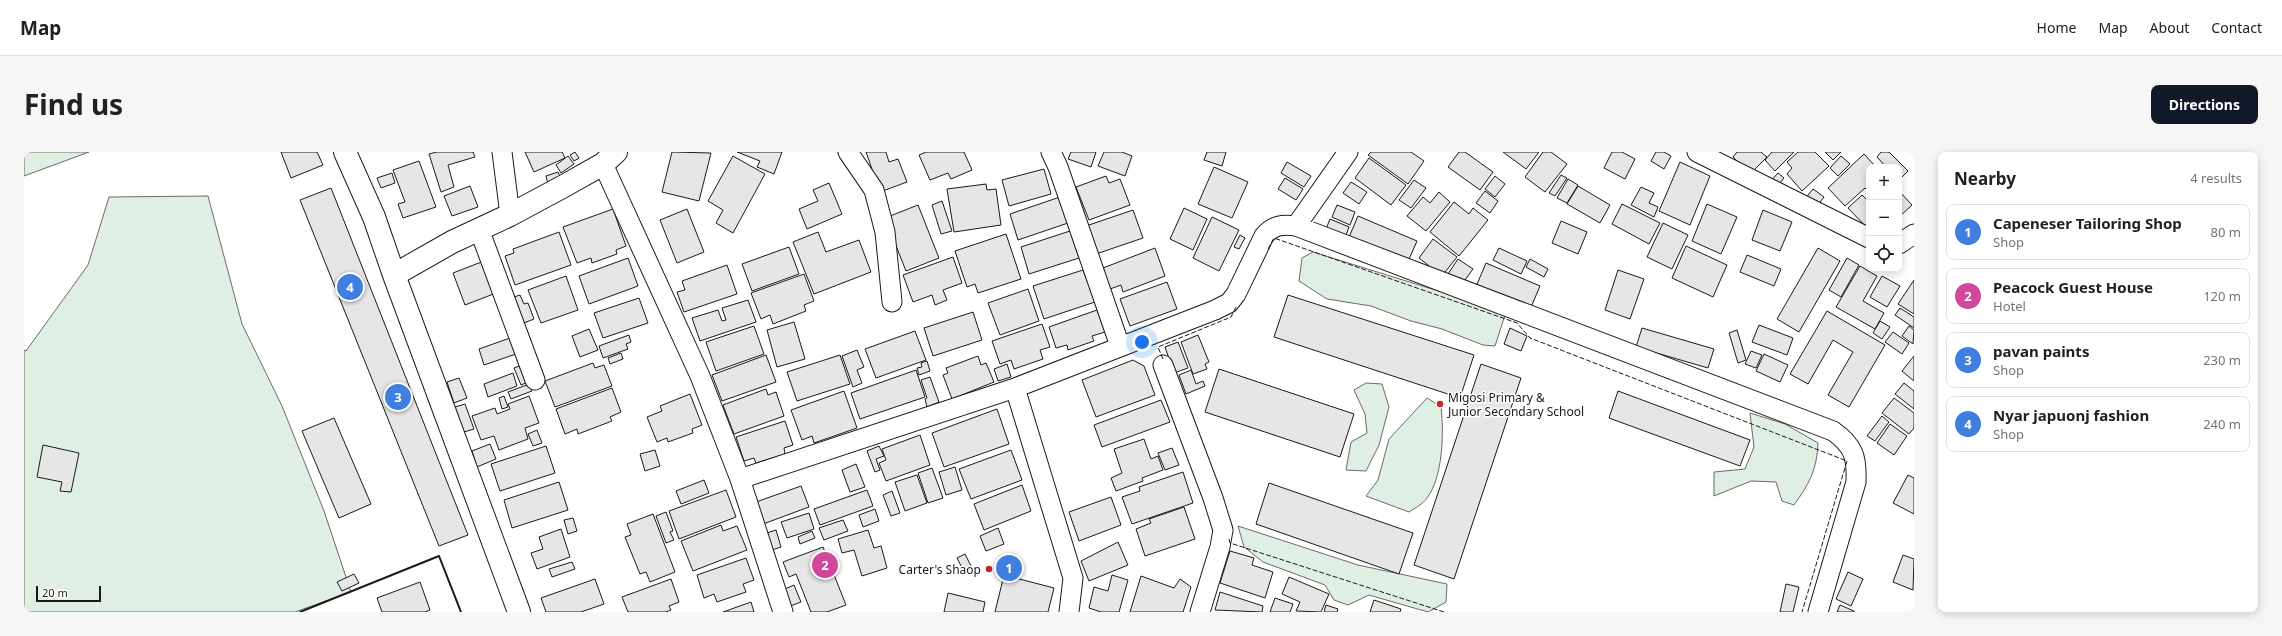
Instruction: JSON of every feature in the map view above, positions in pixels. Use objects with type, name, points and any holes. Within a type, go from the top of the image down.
[{"type":"street","points":[[344,152],[374,217],[394,275],[519,612]]},
{"type":"street","points":[[502,152],[510,215]]},
{"type":"street","points":[[848,152],[874,190],[885,232],[892,302]]},
{"type":"street","points":[[1051,152],[1120,346]]},
{"type":"street","points":[[1296,226],[1348,152]]},
{"type":"street","points":[[1697,152],[1866,236]]},
{"type":"street","points":[[394,275],[452,242],[510,215],[610,158],[700,376],[740,479],[783,612]]},
{"type":"street","points":[[740,479],[1015,388],[1215,310],[1229,303],[1236,294],[1264,236],[1269,230],[1285,224],[1296,226],[1833,432],[1845,440],[1852,450],[1856,467],[1856,482],[1818,612]]},
{"type":"street","points":[[479,229],[535,380]]},
{"type":"street","points":[[1902,242],[1914,234]]},
{"type":"street","points":[[1163,365],[1213,498],[1223,530],[1220,547],[1200,612]]},
{"type":"street","points":[[1015,388],[1073,578],[1069,612]]},
{"type":"green space","points":[[24,152],[89,152],[24,176]]},
{"type":"green space","points":[[208,196],[242,324],[282,406],[324,511],[351,592],[295,612],[24,612],[24,350],[26,351],[88,265],[109,197]]},
{"type":"green space","points":[[1313,252],[1506,312],[1495,346],[1483,345],[1442,329],[1411,321],[1371,306],[1327,299],[1299,281],[1302,258]]},
{"type":"green space","points":[[1366,383],[1382,384],[1389,407],[1379,445],[1366,471],[1346,470],[1351,442],[1367,433],[1365,414],[1354,390]]},
{"type":"green space","points":[[1427,398],[1441,407],[1442,441],[1439,467],[1432,489],[1427,498],[1409,512],[1366,496],[1378,480],[1389,439]]},
{"type":"green space","points":[[1750,413],[1785,424],[1818,443],[1814,469],[1808,483],[1794,505],[1782,501],[1776,482],[1751,481],[1714,496],[1714,472],[1745,469],[1754,447]]},
{"type":"green space","points":[[1238,526],[1358,565],[1447,584],[1446,602],[1428,612],[1369,595],[1348,605],[1334,600],[1325,585],[1263,562],[1244,547]]},
{"type":"building","points":[[281,152],[317,152],[323,165],[291,178]]},
{"type":"building","points":[[437,152],[473,152],[475,157],[448,165],[454,187],[441,192],[429,154]]},
{"type":"building","points":[[525,152],[562,152],[565,158],[534,172]]},
{"type":"building","points":[[575,152],[579,158],[574,161],[570,155]]},
{"type":"building","points":[[672,152],[711,153],[699,201],[662,192]]},
{"type":"building","points":[[737,152],[782,152],[774,174],[757,167],[760,161]]},
{"type":"building","points":[[866,152],[886,152],[889,162],[898,159],[907,182],[880,192]]},
{"type":"building","points":[[926,152],[964,152],[972,170],[951,179],[948,173],[930,180],[919,155]]},
{"type":"building","points":[[1071,152],[1096,152],[1091,167],[1068,159]]},
{"type":"building","points":[[1104,152],[1122,152],[1132,156],[1125,176],[1098,166]]},
{"type":"building","points":[[1207,152],[1226,152],[1222,166],[1204,160]]},
{"type":"building","points":[[1371,152],[1411,152],[1424,161],[1408,184],[1368,155]]},
{"type":"building","points":[[1459,152],[1465,152],[1493,172],[1480,190],[1448,167]]},
{"type":"building","points":[[1503,152],[1539,152],[1526,169]]},
{"type":"building","points":[[1543,152],[1551,152],[1567,164],[1545,192],[1525,177]]},
{"type":"building","points":[[1612,152],[1622,152],[1635,159],[1625,179],[1604,168]]},
{"type":"building","points":[[1656,152],[1664,152],[1671,156],[1664,169],[1651,161]]},
{"type":"building","points":[[1737,152],[1761,152],[1767,157],[1750,174],[1733,157]]},
{"type":"building","points":[[1772,152],[1794,152],[1775,171],[1765,160]]},
{"type":"building","points":[[1798,152],[1815,152],[1829,166],[1802,191],[1787,174],[1792,168],[1787,162]]},
{"type":"building","points":[[1825,152],[1841,152],[1833,160]]},
{"type":"building","points":[[1881,152],[1889,152],[1901,164],[1883,164],[1877,157]]},
{"type":"building","points":[[1864,154],[1873,164],[1866,164],[1866,189],[1865,188],[1845,206],[1828,188]]},
{"type":"building","points":[[568,156],[574,164],[561,173],[556,165]]},
{"type":"building","points":[[733,156],[765,174],[733,233],[716,223],[723,210],[708,201]]},
{"type":"building","points":[[1841,156],[1850,164],[1838,176],[1830,168]]},
{"type":"building","points":[[1369,158],[1406,185],[1391,205],[1355,178]]},
{"type":"building","points":[[419,161],[436,207],[403,218],[398,204],[405,202],[393,170]]},
{"type":"building","points":[[1287,162],[1311,176],[1304,187],[1281,173]]},
{"type":"building","points":[[1680,162],[1710,176],[1690,225],[1659,211]]},
{"type":"building","points":[[1902,165],[1908,171],[1902,177]]},
{"type":"building","points":[[1214,167],[1248,182],[1232,218],[1198,204]]},
{"type":"building","points":[[1044,169],[1051,194],[1009,206],[1002,180]]},
{"type":"building","points":[[558,172],[561,179],[548,184],[546,176]]},
{"type":"building","points":[[392,173],[395,183],[381,188],[377,178]]},
{"type":"building","points":[[1778,173],[1784,178],[1775,189],[1768,184]]},
{"type":"building","points":[[1561,175],[1567,178],[1555,196],[1549,193]]},
{"type":"building","points":[[1106,176],[1109,183],[1120,179],[1130,205],[1089,220],[1076,187]]},
{"type":"building","points":[[1495,176],[1505,184],[1495,197],[1485,189]]},
{"type":"building","points":[[1285,178],[1303,189],[1296,200],[1278,189]]},
{"type":"building","points":[[1568,179],[1578,185],[1567,203],[1557,198]]},
{"type":"building","points":[[1414,180],[1426,188],[1411,208],[1399,200]]},
{"type":"building","points":[[1351,182],[1367,192],[1359,204],[1343,193]]},
{"type":"building","points":[[829,183],[842,214],[807,229],[799,209],[818,201],[813,190]]},
{"type":"building","points":[[986,184],[987,190],[996,189],[1001,225],[954,232],[947,189]]},
{"type":"building","points":[[470,186],[478,207],[452,216],[444,196]]},
{"type":"building","points":[[1578,186],[1610,205],[1600,223],[1567,204]]},
{"type":"building","points":[[1641,187],[1654,193],[1649,203],[1658,207],[1654,217],[1631,205]]},
{"type":"building","points":[[331,188],[468,535],[439,546],[300,200]]},
{"type":"building","points":[[1813,189],[1824,197],[1815,209],[1804,200]]},
{"type":"building","points":[[1485,191],[1498,201],[1490,213],[1476,203]]},
{"type":"building","points":[[1439,192],[1450,202],[1426,231],[1407,216],[1423,197],[1430,203]]},
{"type":"building","points":[[1902,194],[1912,205],[1902,214]]},
{"type":"building","points":[[1862,195],[1866,199],[1866,227],[1848,208]]},
{"type":"building","points":[[1060,197],[1068,223],[1018,240],[1010,214]]},
{"type":"building","points":[[942,201],[952,231],[941,234],[932,205]]},
{"type":"building","points":[[1454,202],[1469,214],[1473,208],[1488,220],[1459,256],[1430,232]]},
{"type":"building","points":[[1622,204],[1660,223],[1649,244],[1612,224]]},
{"type":"building","points":[[1707,204],[1737,217],[1721,254],[1692,241]]},
{"type":"building","points":[[918,205],[939,258],[906,271],[885,218]]},
{"type":"building","points":[[1337,205],[1355,212],[1350,225],[1332,217]]},
{"type":"building","points":[[1184,208],[1207,219],[1193,250],[1170,239]]},
{"type":"building","points":[[613,209],[626,246],[616,250],[617,254],[592,263],[591,258],[577,263],[563,227]]},
{"type":"building","points":[[687,209],[704,252],[677,263],[660,220]]},
{"type":"building","points":[[1133,210],[1143,238],[1096,254],[1086,226]]},
{"type":"building","points":[[1763,210],[1792,222],[1780,251],[1752,240]]},
{"type":"building","points":[[1358,216],[1417,241],[1406,266],[1347,242]]},
{"type":"building","points":[[1212,217],[1239,230],[1219,271],[1193,258]]},
{"type":"building","points":[[1330,219],[1349,227],[1344,241],[1324,234]]},
{"type":"building","points":[[1561,221],[1587,232],[1578,254],[1552,243]]},
{"type":"building","points":[[1663,223],[1688,235],[1672,269],[1647,257]]},
{"type":"building","points":[[1070,231],[1079,258],[1029,274],[1021,247]]},
{"type":"building","points":[[559,232],[571,265],[515,285],[505,256],[514,253],[513,249]]},
{"type":"building","points":[[818,232],[826,252],[859,240],[871,272],[814,294],[793,242]]},
{"type":"building","points":[[1006,234],[1021,279],[978,293],[975,284],[967,287],[955,251]]},
{"type":"building","points":[[1240,235],[1245,238],[1239,249],[1234,247]]},
{"type":"building","points":[[1433,239],[1457,257],[1442,276],[1419,258]]},
{"type":"building","points":[[1686,246],[1727,265],[1713,297],[1672,278]]},
{"type":"building","points":[[789,247],[799,274],[752,291],[742,264]]},
{"type":"building","points":[[1155,248],[1165,276],[1123,292],[1121,285],[1110,289],[1103,268]]},
{"type":"building","points":[[1499,248],[1527,261],[1521,274],[1493,260]]},
{"type":"building","points":[[1818,248],[1840,261],[1799,332],[1777,319]]},
{"type":"building","points":[[1747,255],[1781,269],[1774,286],[1740,272]]},
{"type":"building","points":[[953,257],[962,283],[943,290],[947,300],[935,305],[932,295],[913,302],[903,275]]},
{"type":"building","points":[[628,258],[638,286],[589,304],[579,276]]},
{"type":"building","points":[[1847,258],[1859,265],[1841,297],[1829,290]]},
{"type":"building","points":[[1458,259],[1473,269],[1460,287],[1446,277]]},
{"type":"building","points":[[1530,259],[1548,269],[1544,277],[1526,267]]},
{"type":"building","points":[[484,261],[496,293],[465,305],[453,273]]},
{"type":"building","points":[[1486,263],[1540,286],[1529,312],[1475,289]]},
{"type":"building","points":[[727,265],[737,294],[684,312],[677,292],[685,290],[682,281]]},
{"type":"building","points":[[1860,266],[1866,270],[1866,272],[1870,272],[1877,276],[1863,301],[1884,313],[1875,329],[1836,307]]},
{"type":"building","points":[[1083,270],[1095,302],[1044,319],[1033,286]]},
{"type":"building","points":[[1618,270],[1644,279],[1630,319],[1605,310]]},
{"type":"building","points":[[804,274],[814,301],[804,305],[806,311],[773,324],[770,315],[761,319],[751,293]]},
{"type":"building","points":[[566,276],[578,310],[541,323],[528,290]]},
{"type":"building","points":[[1882,276],[1900,286],[1887,307],[1870,297]]},
{"type":"building","points":[[1914,280],[1914,314],[1898,304]]},
{"type":"building","points":[[1167,282],[1177,309],[1130,326],[1120,299]]},
{"type":"building","points":[[1028,289],[1039,321],[1000,335],[988,303]]},
{"type":"building","points":[[520,295],[524,304],[528,303],[534,319],[524,323],[514,297]]},
{"type":"building","points":[[1288,295],[1474,355],[1460,398],[1274,337]]},
{"type":"building","points":[[639,298],[648,323],[603,338],[594,313]]},
{"type":"building","points":[[748,300],[756,322],[700,341],[692,318],[718,310],[722,321],[726,320],[722,308]]},
{"type":"building","points":[[1900,308],[1914,317],[1914,328],[1895,315]]},
{"type":"building","points":[[1097,310],[1105,332],[1092,336],[1094,341],[1068,350],[1067,345],[1056,348],[1049,327]]},
{"type":"building","points":[[1827,311],[1885,345],[1849,407],[1828,395],[1853,352],[1833,340],[1808,384],[1790,374]]},
{"type":"building","points":[[973,312],[982,340],[933,356],[924,328]]},
{"type":"building","points":[[1880,321],[1890,327],[1882,339],[1873,333]]},
{"type":"building","points":[[794,322],[805,359],[777,367],[767,330]]},
{"type":"building","points":[[1042,324],[1050,347],[1040,350],[1043,359],[1014,369],[1011,360],[1000,364],[992,341]]},
{"type":"building","points":[[1759,325],[1793,338],[1787,355],[1752,342]]},
{"type":"building","points":[[754,326],[764,354],[716,371],[706,342]]},
{"type":"building","points":[[1909,326],[1914,330],[1913,344],[1902,336]]},
{"type":"building","points":[[1510,328],[1527,336],[1521,351],[1504,344]]},
{"type":"building","points":[[1642,328],[1714,349],[1708,368],[1636,347]]},
{"type":"building","points":[[589,329],[598,350],[580,357],[572,336]]},
{"type":"building","points":[[1737,330],[1746,360],[1738,363],[1729,333]]},
{"type":"building","points":[[915,331],[926,360],[876,378],[865,349]]},
{"type":"building","points":[[1893,332],[1909,343],[1902,354],[1885,342]]},
{"type":"building","points":[[629,335],[631,342],[626,344],[628,349],[603,358],[599,346]]},
{"type":"building","points":[[1198,335],[1209,362],[1205,364],[1207,369],[1193,374],[1181,342]]},
{"type":"building","points":[[510,338],[516,354],[484,365],[479,349]]},
{"type":"building","points":[[1178,342],[1188,368],[1174,373],[1165,347]]},
{"type":"building","points":[[857,350],[864,367],[857,370],[862,383],[853,387],[842,356]]},
{"type":"building","points":[[1751,351],[1762,355],[1756,368],[1745,364]]},
{"type":"building","points":[[621,353],[623,359],[610,364],[608,358]]},
{"type":"building","points":[[1764,354],[1788,365],[1780,382],[1756,371]]},
{"type":"building","points":[[766,355],[776,382],[722,401],[712,375]]},
{"type":"building","points":[[840,355],[850,384],[797,401],[787,372]]},
{"type":"building","points":[[978,356],[981,365],[986,363],[994,382],[952,399],[943,375],[948,373],[946,368]]},
{"type":"building","points":[[1914,356],[1914,381],[1902,371]]},
{"type":"building","points":[[1133,360],[1144,366],[1155,395],[1096,417],[1082,380]]},
{"type":"building","points":[[927,361],[930,371],[919,375],[917,368],[922,367],[921,363]]},
{"type":"building","points":[[593,363],[595,368],[604,365],[612,386],[555,407],[545,381]]},
{"type":"building","points":[[1007,364],[1011,377],[998,381],[994,369]]},
{"type":"building","points":[[1481,364],[1521,378],[1454,579],[1414,565]]},
{"type":"building","points":[[522,365],[528,382],[521,385],[514,368]]},
{"type":"building","points":[[1219,369],[1354,414],[1340,457],[1205,412]]},
{"type":"building","points":[[916,370],[925,397],[860,419],[851,393]]},
{"type":"building","points":[[1191,370],[1196,384],[1203,381],[1205,386],[1186,394],[1179,375]]},
{"type":"building","points":[[513,373],[517,386],[488,397],[484,384]]},
{"type":"building","points":[[930,377],[939,402],[927,407],[925,399],[927,398],[921,380]]},
{"type":"building","points":[[459,378],[467,398],[454,403],[447,382]]},
{"type":"building","points":[[1904,383],[1914,391],[1914,409],[1895,394]]},
{"type":"building","points":[[529,384],[532,391],[511,399],[508,392]]},
{"type":"building","points":[[612,388],[621,412],[610,417],[612,421],[578,434],[577,429],[565,434],[556,409]]},
{"type":"building","points":[[766,389],[768,395],[776,392],[784,416],[734,434],[723,405]]},
{"type":"building","points":[[844,391],[857,428],[814,443],[812,436],[802,440],[791,410]]},
{"type":"building","points":[[1618,391],[1750,440],[1740,466],[1609,418]]},
{"type":"building","points":[[690,394],[702,425],[692,429],[693,433],[668,442],[667,438],[657,442],[647,417],[662,411],[660,406]]},
{"type":"building","points":[[504,396],[508,407],[502,409],[499,398]]},
{"type":"building","points":[[529,396],[539,423],[525,428],[528,439],[499,450],[494,436],[481,440],[472,416],[495,408],[497,414],[510,409],[508,404]]},
{"type":"building","points":[[1894,398],[1914,413],[1914,428],[1909,434],[1882,413]]},
{"type":"building","points":[[1161,400],[1170,422],[1102,447],[1094,425]]},
{"type":"building","points":[[465,404],[474,429],[464,432],[455,407]]},
{"type":"building","points":[[997,409],[1009,444],[944,467],[932,433]]},
{"type":"building","points":[[1882,416],[1889,422],[1875,441],[1867,436]]},
{"type":"building","points":[[334,418],[371,504],[339,518],[302,431]]},
{"type":"building","points":[[785,421],[793,445],[784,448],[785,454],[756,463],[754,458],[744,461],[736,437]]},
{"type":"building","points":[[1890,424],[1907,436],[1894,455],[1877,443]]},
{"type":"building","points":[[537,430],[542,443],[533,446],[528,434]]},
{"type":"building","points":[[920,435],[930,465],[886,481],[879,463],[886,460],[882,449]]},
{"type":"building","points":[[1144,439],[1151,459],[1158,456],[1163,470],[1142,478],[1143,481],[1116,491],[1111,478],[1122,473],[1114,449]]},
{"type":"building","points":[[490,444],[496,459],[477,467],[472,451]]},
{"type":"building","points":[[43,445],[79,453],[71,492],[60,491],[62,482],[37,477]]},
{"type":"building","points":[[546,446],[555,473],[500,491],[491,464]]},
{"type":"building","points":[[879,446],[884,456],[876,459],[880,470],[875,472],[867,451]]},
{"type":"building","points":[[1172,448],[1179,465],[1165,470],[1158,453]]},
{"type":"building","points":[[655,450],[660,466],[645,471],[640,454]]},
{"type":"building","points":[[1011,450],[1022,480],[971,499],[959,469]]},
{"type":"building","points":[[856,464],[865,487],[850,492],[842,470]]},
{"type":"building","points":[[955,467],[962,490],[946,495],[939,472]]},
{"type":"building","points":[[932,468],[943,498],[928,503],[918,473]]},
{"type":"building","points":[[1183,472],[1193,503],[1132,524],[1122,497],[1140,491],[1139,487]]},
{"type":"building","points":[[917,475],[927,503],[905,511],[895,482]]},
{"type":"building","points":[[1908,475],[1914,478],[1914,514],[1893,503]]},
{"type":"building","points":[[704,480],[709,493],[681,504],[676,491]]},
{"type":"building","points":[[559,482],[568,510],[512,528],[504,500]]},
{"type":"building","points":[[1269,483],[1413,533],[1399,574],[1256,524]]},
{"type":"building","points":[[1022,485],[1031,511],[984,530],[974,504]]},
{"type":"building","points":[[801,486],[809,507],[763,524],[756,502]]},
{"type":"building","points":[[726,490],[736,517],[679,539],[669,511]]},
{"type":"building","points":[[867,490],[873,506],[820,525],[814,509]]},
{"type":"building","points":[[892,491],[900,513],[891,516],[883,495]]},
{"type":"building","points":[[1111,497],[1121,525],[1079,541],[1069,512]]},
{"type":"building","points":[[1184,507],[1195,539],[1145,556],[1136,529],[1151,523],[1149,519]]},
{"type":"building","points":[[875,509],[879,521],[863,527],[859,515]]},
{"type":"building","points":[[666,512],[673,531],[670,532],[674,540],[666,543],[656,516]]},
{"type":"building","points":[[809,513],[814,529],[787,538],[781,522]]},
{"type":"building","points":[[653,514],[675,572],[650,582],[646,572],[640,574],[625,537],[631,535],[627,524]]},
{"type":"building","points":[[573,518],[577,531],[568,534],[564,520]]},
{"type":"building","points":[[843,520],[848,531],[824,540],[819,528]]},
{"type":"building","points":[[721,525],[723,531],[737,526],[747,550],[693,571],[681,541]]},
{"type":"building","points":[[998,528],[1004,544],[986,551],[980,536]]},
{"type":"building","points":[[561,529],[570,557],[537,569],[531,553],[543,549],[539,537]]},
{"type":"building","points":[[776,530],[781,547],[766,552],[761,535]]},
{"type":"building","points":[[868,530],[874,548],[881,546],[887,568],[862,576],[854,550],[842,553],[838,539]]},
{"type":"building","points":[[812,531],[815,538],[800,544],[798,537]]},
{"type":"building","points":[[1118,542],[1128,565],[1089,581],[1081,561]]},
{"type":"building","points":[[823,547],[846,605],[827,612],[811,612],[796,574],[789,577],[783,562]]},
{"type":"building","points":[[1230,551],[1254,558],[1252,565],[1273,572],[1265,598],[1220,583]]},
{"type":"building","points":[[965,554],[972,568],[964,572],[957,558]]},
{"type":"building","points":[[1903,555],[1914,559],[1913,590],[1893,582]]},
{"type":"building","points":[[746,558],[754,580],[743,584],[746,592],[717,602],[714,594],[704,598],[697,575]]},
{"type":"building","points":[[572,562],[575,569],[552,577],[549,569]]},
{"type":"building","points":[[1848,572],[1863,579],[1851,606],[1836,599]]},
{"type":"building","points":[[354,574],[359,583],[342,591],[337,582]]},
{"type":"building","points":[[1004,575],[1054,588],[1048,612],[995,612]]},
{"type":"building","points":[[1112,575],[1128,580],[1119,612],[1101,612],[1089,608],[1094,587],[1108,591]]},
{"type":"building","points":[[1141,576],[1174,588],[1180,579],[1191,587],[1183,612],[1130,612]]},
{"type":"building","points":[[1289,577],[1329,594],[1321,612],[1296,611],[1300,602],[1282,594]]},
{"type":"building","points":[[595,579],[604,604],[581,612],[546,612],[541,598]]},
{"type":"building","points":[[671,579],[679,602],[669,606],[671,610],[666,612],[628,612],[622,597]]},
{"type":"building","points":[[420,582],[430,610],[425,612],[382,612],[377,598]]},
{"type":"building","points":[[1786,584],[1799,587],[1793,612],[1780,612]]},
{"type":"building","points":[[794,585],[801,602],[785,608],[778,592]]},
{"type":"building","points":[[1220,592],[1263,606],[1262,612],[1215,610]]},
{"type":"building","points":[[948,593],[985,602],[983,612],[944,612]]},
{"type":"building","points":[[1275,598],[1293,604],[1290,612],[1270,612]]},
{"type":"building","points":[[1374,600],[1401,609],[1400,612],[1370,612]]},
{"type":"building","points":[[751,602],[754,612],[723,612]]},
{"type":"building","points":[[1326,605],[1338,609],[1337,612],[1324,612]]},
{"type":"building","points":[[1840,605],[1854,611],[1854,612],[1837,612]]},
{"type":"fence","points":[[1268,249],[1274,238],[1517,323],[1530,338],[1847,461],[1802,612]]},
{"type":"fence","points":[[1163,359],[1158,347],[1231,317],[1236,307]]},
{"type":"fence","points":[[1229,539],[1230,543],[1444,612]]},
{"type":"wall","points":[[300,612],[439,556],[461,612]]},
{"type":"place","name":"Nyar japuonj fashion","points":[[350,287]]},
{"type":"place","name":"pavan paints","points":[[398,397]]},
{"type":"place","name":"Migosi Primary & Junior Secondary School","points":[[1440,404]]},
{"type":"place","name":"Peacock Guest House","points":[[825,565]]},
{"type":"place","name":"Capeneser Tailoring Shop","points":[[1009,568]]},
{"type":"place","name":"Carter's Shaop","points":[[989,569]]}]
